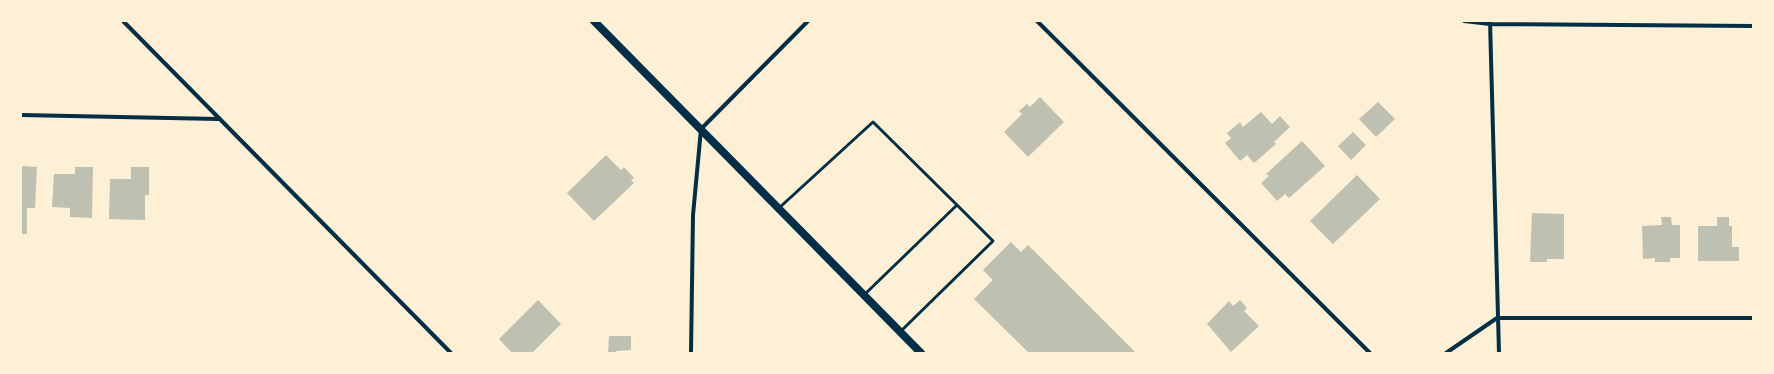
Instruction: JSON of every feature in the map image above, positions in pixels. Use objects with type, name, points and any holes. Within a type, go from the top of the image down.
[{"type":"main road","points":[[594,21],[921,353]]},
{"type":"street","points":[[123,21],[451,353]]},
{"type":"street","points":[[692,353],[692,216],[701,129],[808,21]]},
{"type":"street","points":[[1037,21],[1370,353]]},
{"type":"street","points":[[1464,21],[1753,26]]},
{"type":"street","points":[[1490,22],[1499,353]]},
{"type":"street","points":[[21,115],[219,119]]},
{"type":"street","points":[[1446,353],[1451,348],[1497,318],[1753,318]]},
{"type":"lane","points":[[779,208],[873,122],[993,241],[900,332]]},
{"type":"lane","points":[[864,295],[957,205]]},
{"type":"building","points":[[1040,97],[1064,122],[1028,157],[1004,132],[1022,114],[1019,111],[1027,104],[1030,107]]},
{"type":"building","points":[[1378,102],[1395,119],[1376,137],[1359,119]]},
{"type":"building","points":[[1261,112],[1272,124],[1280,116],[1290,127],[1274,142],[1276,144],[1254,163],[1247,155],[1240,161],[1225,143],[1231,138],[1227,133],[1240,122],[1243,127]]},
{"type":"building","points":[[1353,132],[1366,145],[1351,160],[1338,146]]},
{"type":"building","points":[[1302,141],[1325,166],[1289,198],[1285,194],[1277,201],[1261,183],[1269,176],[1266,174]]},
{"type":"building","points":[[606,155],[621,170],[624,167],[634,178],[631,180],[634,183],[594,221],[567,193]]},
{"type":"building","points":[[22,166],[37,167],[35,208],[27,208],[27,234],[21,234]]},
{"type":"building","points":[[75,167],[93,167],[92,218],[70,217],[70,208],[52,207],[54,174],[75,174]]},
{"type":"building","points":[[131,167],[149,167],[149,195],[145,195],[145,220],[109,219],[110,179],[131,179]]},
{"type":"building","points":[[1357,175],[1380,199],[1333,244],[1310,221]]},
{"type":"building","points":[[1532,213],[1564,214],[1564,259],[1547,259],[1547,262],[1530,262]]},
{"type":"building","points":[[1661,217],[1671,217],[1672,225],[1680,225],[1680,258],[1670,258],[1670,262],[1655,262],[1655,258],[1643,259],[1642,226],[1662,225]]},
{"type":"building","points":[[1717,217],[1729,217],[1729,226],[1732,226],[1732,247],[1739,247],[1739,261],[1698,261],[1698,226],[1717,226]]},
{"type":"building","points":[[1011,242],[1021,252],[1028,245],[1136,353],[1029,353],[974,299],[993,280],[983,270]]},
{"type":"building","points":[[538,300],[561,324],[532,353],[512,353],[499,339]]},
{"type":"building","points":[[1240,300],[1247,308],[1244,311],[1259,326],[1231,352],[1207,324],[1229,301],[1233,306]]},
{"type":"building","points":[[609,336],[631,336],[631,350],[608,353]]}]
